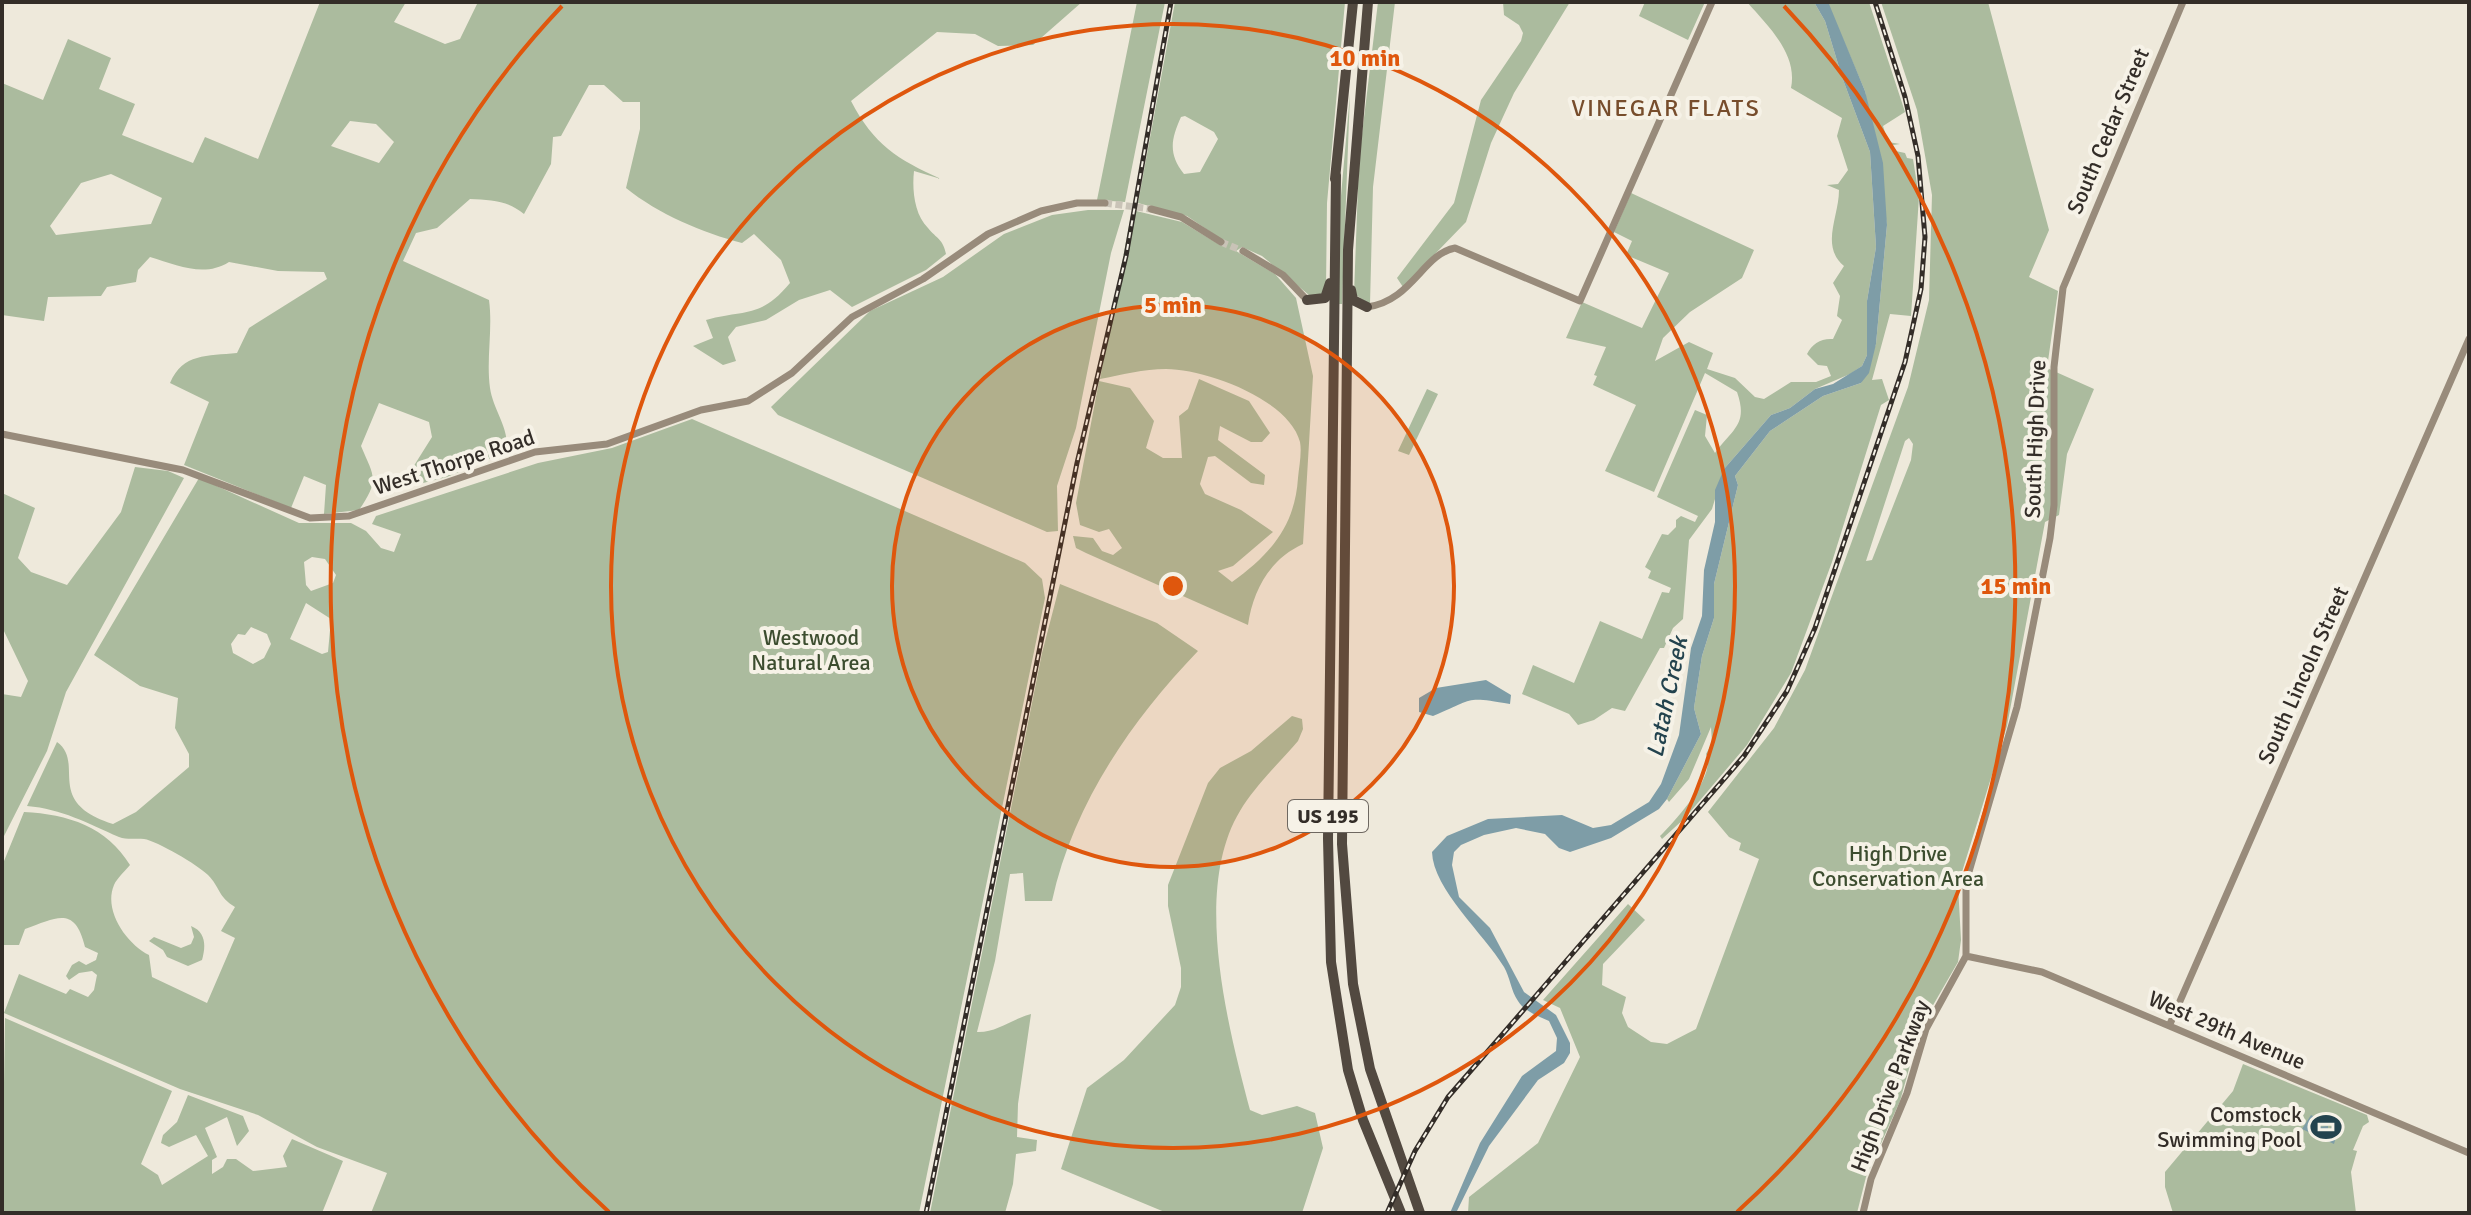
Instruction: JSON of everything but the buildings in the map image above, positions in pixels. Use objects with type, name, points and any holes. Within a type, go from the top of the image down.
[{"type":"highway","name":"US 195","points":[[1355,2],[1336,175],[1328,839],[1331,962],[1348,1070],[1363,1120],[1401,1213]]},
{"type":"highway","points":[[1332,609],[1335,680],[1344,686],[1350,680],[1346,602],[1351,192],[1370,2]]},
{"type":"highway","points":[[1307,300],[1321,300],[1329,290],[1336,175]]},
{"type":"highway","points":[[1351,192],[1351,294],[1357,304],[1367,307]]},
{"type":"highway","points":[[1307,300],[1333,317]]},
{"type":"highway","points":[[1347,345],[1354,316],[1367,307]]},
{"type":"highway","name":"US 195","points":[[1344,686],[1342,844],[1353,984],[1370,1069],[1420,1213]]},
{"type":"street","points":[[1367,307],[1397,296],[1444,252],[1457,248],[1580,301],[1712,2]]},
{"type":"street","name":"South Cedar Street","points":[[2067,275],[2183,2]]},
{"type":"street","name":"West Thorpe Road","points":[[2,434],[183,470],[310,518],[349,516],[535,452],[607,444],[701,410],[748,401],[792,373],[852,317],[936,270],[988,234],[1041,211],[1077,203],[1105,203]]},
{"type":"street","points":[[1151,209],[1181,217],[1221,242]]},
{"type":"street","points":[[1243,251],[1283,275],[1307,300]]},
{"type":"street","name":"South High Drive","points":[[1958,976],[1966,956],[1966,882],[2017,707],[2050,538],[2054,505],[2054,367],[2067,275]]},
{"type":"street","name":"South Lincoln Street","points":[[2170,1024],[2469,339]]},
{"type":"street","name":"West 29th Avenue","points":[[1966,956],[2042,972],[2469,1153]]},
{"type":"street","name":"High Drive Parkway","points":[[1863,1213],[1871,1179],[1907,1093],[1926,1029],[1958,976]]},
{"type":"green space","points":[[320,2],[406,2],[394,22],[445,44],[460,39],[478,2],[1082,2],[1033,45],[998,46],[975,34],[937,32],[851,101],[869,129],[888,149],[941,179],[914,171],[917,209],[946,254],[926,270],[852,307],[830,290],[799,300],[766,320],[736,327],[728,337],[736,361],[723,365],[693,346],[713,338],[706,320],[752,311],[770,302],[790,283],[781,260],[754,234],[742,243],[712,234],[666,214],[626,188],[640,129],[640,102],[623,102],[604,85],[589,85],[561,136],[553,137],[551,164],[524,214],[505,203],[470,199],[437,228],[416,233],[403,261],[489,300],[490,388],[505,432],[507,448],[501,454],[447,477],[415,485],[410,472],[432,437],[429,422],[379,403],[361,446],[373,478],[370,491],[359,510],[324,514],[326,485],[304,476],[291,508],[184,465],[209,402],[170,383],[175,373],[189,361],[237,353],[249,328],[327,279],[324,272],[278,271],[229,262],[220,267],[200,270],[150,257],[138,270],[136,282],[107,287],[101,296],[48,297],[44,321],[2,315],[2,83],[43,100],[68,39],[111,58],[99,89],[135,104],[122,135],[193,163],[205,137],[258,159]],"holes":[[[350,121],[376,124],[394,142],[379,163],[331,146]],[[111,174],[162,198],[151,224],[56,235],[50,226],[81,183]]]},
{"type":"green space","points":[[1137,2],[1165,2],[1125,202],[1097,200]]},
{"type":"green space","points":[[1175,2],[1345,2],[1327,203],[1326,288],[1323,295],[1309,295],[1262,256],[1242,247],[1236,251],[1275,274],[1296,298],[1313,376],[1303,544],[1281,558],[1265,577],[1254,600],[1248,625],[1076,548],[1073,536],[1093,538],[1102,551],[1113,555],[1122,548],[1109,529],[1099,532],[1080,525],[1076,503],[1099,381],[1130,388],[1154,421],[1146,448],[1163,458],[1182,458],[1179,416],[1188,409],[1199,379],[1249,401],[1270,433],[1262,442],[1251,442],[1220,426],[1218,440],[1265,475],[1264,485],[1251,483],[1215,456],[1208,457],[1200,484],[1205,494],[1241,510],[1273,532],[1233,566],[1218,571],[1232,582],[1258,561],[1278,538],[1292,511],[1296,495],[1300,442],[1293,427],[1280,412],[1263,400],[1223,381],[1183,370],[1149,370],[1100,379],[1132,210],[1182,222],[1220,245],[1221,239],[1187,216],[1138,203]],"holes":[[[1185,116],[1214,132],[1218,139],[1200,172],[1184,174],[1173,153],[1175,132],[1181,117]]]},
{"type":"green space","points":[[1378,2],[1395,2],[1373,187],[1370,304],[1354,294],[1359,159]]},
{"type":"green space","points":[[1503,2],[1570,2],[1514,93],[1491,143],[1466,222],[1403,287],[1397,278],[1454,203],[1481,100],[1521,41],[1523,33],[1519,25],[1504,15]]},
{"type":"green space","points":[[1645,2],[1705,2],[1688,40],[1639,16]]},
{"type":"green space","points":[[1747,2],[1814,2],[1825,21],[1870,152],[1876,247],[1867,301],[1867,355],[1862,366],[1850,374],[1815,389],[1790,408],[1771,415],[1724,469],[1712,509],[1689,540],[1683,619],[1673,628],[1664,648],[1660,648],[1625,711],[1612,708],[1594,720],[1578,725],[1569,714],[1522,694],[1533,665],[1574,683],[1600,621],[1642,639],[1662,592],[1669,593],[1671,588],[1648,578],[1651,571],[1645,567],[1662,534],[1668,535],[1676,527],[1676,520],[1681,516],[1695,522],[1698,516],[1657,497],[1695,410],[1707,415],[1705,436],[1715,453],[1737,425],[1741,412],[1737,392],[1705,373],[1654,492],[1605,471],[1636,405],[1593,385],[1606,347],[1566,338],[1582,302],[1642,328],[1669,273],[1626,255],[1632,241],[1614,232],[1631,193],[1754,250],[1742,278],[1690,312],[1663,338],[1655,361],[1689,342],[1713,353],[1707,369],[1735,378],[1755,397],[1764,399],[1791,382],[1816,382],[1831,376],[1827,366],[1818,365],[1807,354],[1817,342],[1833,339],[1842,320],[1837,316],[1840,296],[1833,283],[1844,266],[1837,258],[1832,240],[1839,190],[1827,185],[1838,184],[1848,170],[1837,136],[1842,118],[1791,88],[1792,76],[1786,52]]},
{"type":"green space","points":[[1827,2],[1869,2],[1905,112],[1883,126],[1888,142],[1900,144],[1893,145],[1891,150],[1905,153],[1907,158],[1913,159],[1919,197],[1911,316],[1890,314],[1872,380],[1882,379],[1889,400],[1881,405],[1832,562],[1791,673],[1747,745],[1685,818],[1662,839],[1660,836],[1684,809],[1706,773],[1706,754],[1712,743],[1711,727],[1689,779],[1669,802],[1667,799],[1701,734],[1694,708],[1702,656],[1714,618],[1714,584],[1738,485],[1735,476],[1770,431],[1823,396],[1861,383],[1876,344],[1887,225],[1865,91]]},
{"type":"green space","name":"High Drive Conservation Area","points":[[1881,2],[1988,2],[2049,230],[2029,277],[2058,291],[2047,368],[2094,389],[2067,454],[2059,515],[2045,522],[2007,726],[1958,885],[1961,940],[1958,962],[1921,1026],[1900,1101],[1866,1177],[1857,1213],[1468,1213],[1469,1197],[1538,1143],[1580,1057],[1560,1008],[1543,1000],[1628,904],[1645,920],[1603,964],[1602,985],[1626,997],[1622,1013],[1628,1027],[1651,1042],[1667,1044],[1696,1029],[1759,859],[1739,850],[1741,843],[1729,837],[1708,812],[1774,728],[1805,670],[1908,387],[1929,300],[1932,195],[1917,110]],"holes":[[[1909,438],[1913,444],[1911,460],[1872,560],[1866,561],[1905,441]]]},
{"type":"green space","points":[[1350,94],[1342,304],[1337,304],[1340,207]]},
{"type":"green space","points":[[1088,210],[1124,210],[1111,253],[1076,428],[1057,486],[1058,531],[1047,532],[778,415],[771,407],[870,311],[943,277],[1004,234],[1052,215]]},
{"type":"green space","points":[[1427,389],[1438,394],[1409,455],[1398,451]]},
{"type":"green space","name":"Westwood Natural Area","points":[[692,419],[1025,563],[1042,579],[1045,598],[919,1213],[371,1213],[387,1173],[317,1147],[258,1115],[180,1089],[4,1013],[19,974],[66,994],[70,989],[88,997],[94,990],[97,975],[92,971],[79,973],[69,980],[66,976],[72,965],[79,961],[86,965],[96,960],[98,953],[85,947],[76,925],[64,918],[25,929],[19,945],[2,945],[2,866],[24,812],[56,816],[85,825],[121,852],[130,865],[114,885],[111,895],[114,916],[125,935],[149,955],[152,977],[207,1003],[235,938],[221,931],[235,907],[225,899],[208,875],[187,860],[150,841],[122,838],[63,813],[27,806],[57,742],[65,751],[72,794],[79,805],[113,824],[136,812],[189,767],[189,754],[175,728],[178,698],[140,686],[94,655],[199,478],[299,523],[351,523],[366,531],[381,548],[394,552],[401,534],[372,524],[376,516],[538,463],[612,448]],"holes":[[[312,557],[325,559],[336,575],[333,583],[311,591],[306,585],[304,562]],[[306,603],[331,619],[328,652],[322,654],[290,639]],[[251,627],[267,634],[271,644],[264,658],[253,664],[233,653],[231,644],[238,634],[245,635]]]},
{"type":"green space","points":[[135,467],[168,471],[184,478],[66,692],[47,751],[2,840],[2,694],[21,697],[28,681],[2,627],[2,493],[35,508],[18,558],[31,572],[67,585],[121,512]]},
{"type":"green space","points":[[1060,584],[1157,623],[1198,651],[1149,707],[1107,767],[1074,831],[1052,901],[1025,901],[1023,873],[1010,874],[995,961],[977,1032],[991,1030],[1031,1014],[1018,1104],[1017,1137],[1037,1140],[1036,1151],[1016,1154],[1013,1184],[1005,1213],[930,1213],[1042,653]]},
{"type":"green space","points":[[1292,716],[1302,719],[1303,729],[1298,741],[1246,802],[1226,843],[1218,879],[1216,918],[1225,1000],[1250,1110],[1262,1115],[1297,1106],[1315,1113],[1323,1148],[1302,1213],[1167,1213],[1061,1169],[1087,1088],[1124,1060],[1175,1005],[1181,987],[1181,968],[1168,906],[1168,885],[1208,783],[1220,768],[1251,751]]},
{"type":"green space","points":[[191,926],[200,932],[204,950],[202,960],[188,966],[167,957],[163,950],[149,941],[154,937],[181,948],[191,944],[194,937]]},
{"type":"green space","points":[[5,1018],[172,1091],[141,1164],[158,1175],[162,1185],[208,1156],[196,1135],[169,1147],[161,1143],[163,1135],[177,1122],[188,1095],[243,1116],[249,1131],[237,1146],[227,1117],[205,1128],[217,1157],[212,1160],[212,1174],[223,1167],[227,1159],[236,1159],[253,1171],[287,1167],[283,1156],[292,1139],[343,1161],[322,1213],[2,1213]]},
{"type":"green space","points":[[2243,1064],[2367,1115],[2369,1122],[2363,1126],[2353,1150],[2357,1151],[2351,1172],[2356,1213],[2173,1213],[2165,1187],[2165,1172],[2233,1091]]},
{"type":"water","points":[[1814,2],[1829,4],[1865,91],[1883,163],[1887,225],[1876,344],[1869,373],[1861,383],[1823,396],[1770,431],[1735,476],[1738,485],[1714,584],[1714,618],[1702,656],[1694,708],[1701,734],[1659,809],[1611,838],[1570,852],[1559,848],[1545,834],[1516,828],[1484,835],[1461,845],[1454,852],[1452,865],[1459,897],[1490,928],[1524,992],[1556,1015],[1570,1043],[1570,1053],[1564,1063],[1538,1080],[1489,1146],[1456,1213],[1450,1213],[1480,1143],[1522,1076],[1556,1051],[1557,1038],[1549,1021],[1528,1011],[1518,1001],[1504,967],[1441,881],[1432,852],[1447,836],[1488,819],[1562,815],[1593,828],[1611,825],[1649,802],[1661,784],[1679,735],[1691,648],[1702,616],[1704,570],[1715,522],[1715,490],[1724,469],[1771,415],[1790,408],[1815,389],[1833,384],[1862,366],[1867,355],[1867,301],[1876,247],[1870,152],[1825,21]]},
{"type":"water","points":[[1486,680],[1511,695],[1510,704],[1476,700],[1433,716],[1419,712],[1419,698],[1436,688]]},
{"type":"water","points":[[2311,1115],[2319,1119],[2316,1127],[2328,1126],[2328,1132],[2333,1124],[2339,1126],[2334,1144],[2302,1129]]},
{"type":"tunnel","points":[[1105,203],[1151,209]]},
{"type":"tunnel","points":[[1221,242],[1243,251]]},
{"type":"railway","points":[[926,1213],[1077,463],[1126,256],[1171,2]]},
{"type":"railway","points":[[1387,1213],[1415,1151],[1448,1097],[1744,756],[1787,691],[1815,628],[1905,362],[1921,289],[1925,237],[1918,156],[1905,97],[1875,2]]},
{"type":"place","name":"Comstock Swimming Pool","points":[[2326,1127]]},
{"type":"district","name":"VINEGAR FLATS","points":[[1666,108]]},
{"type":"water label","name":"Latah Creek","points":[[1667,697]]}]
